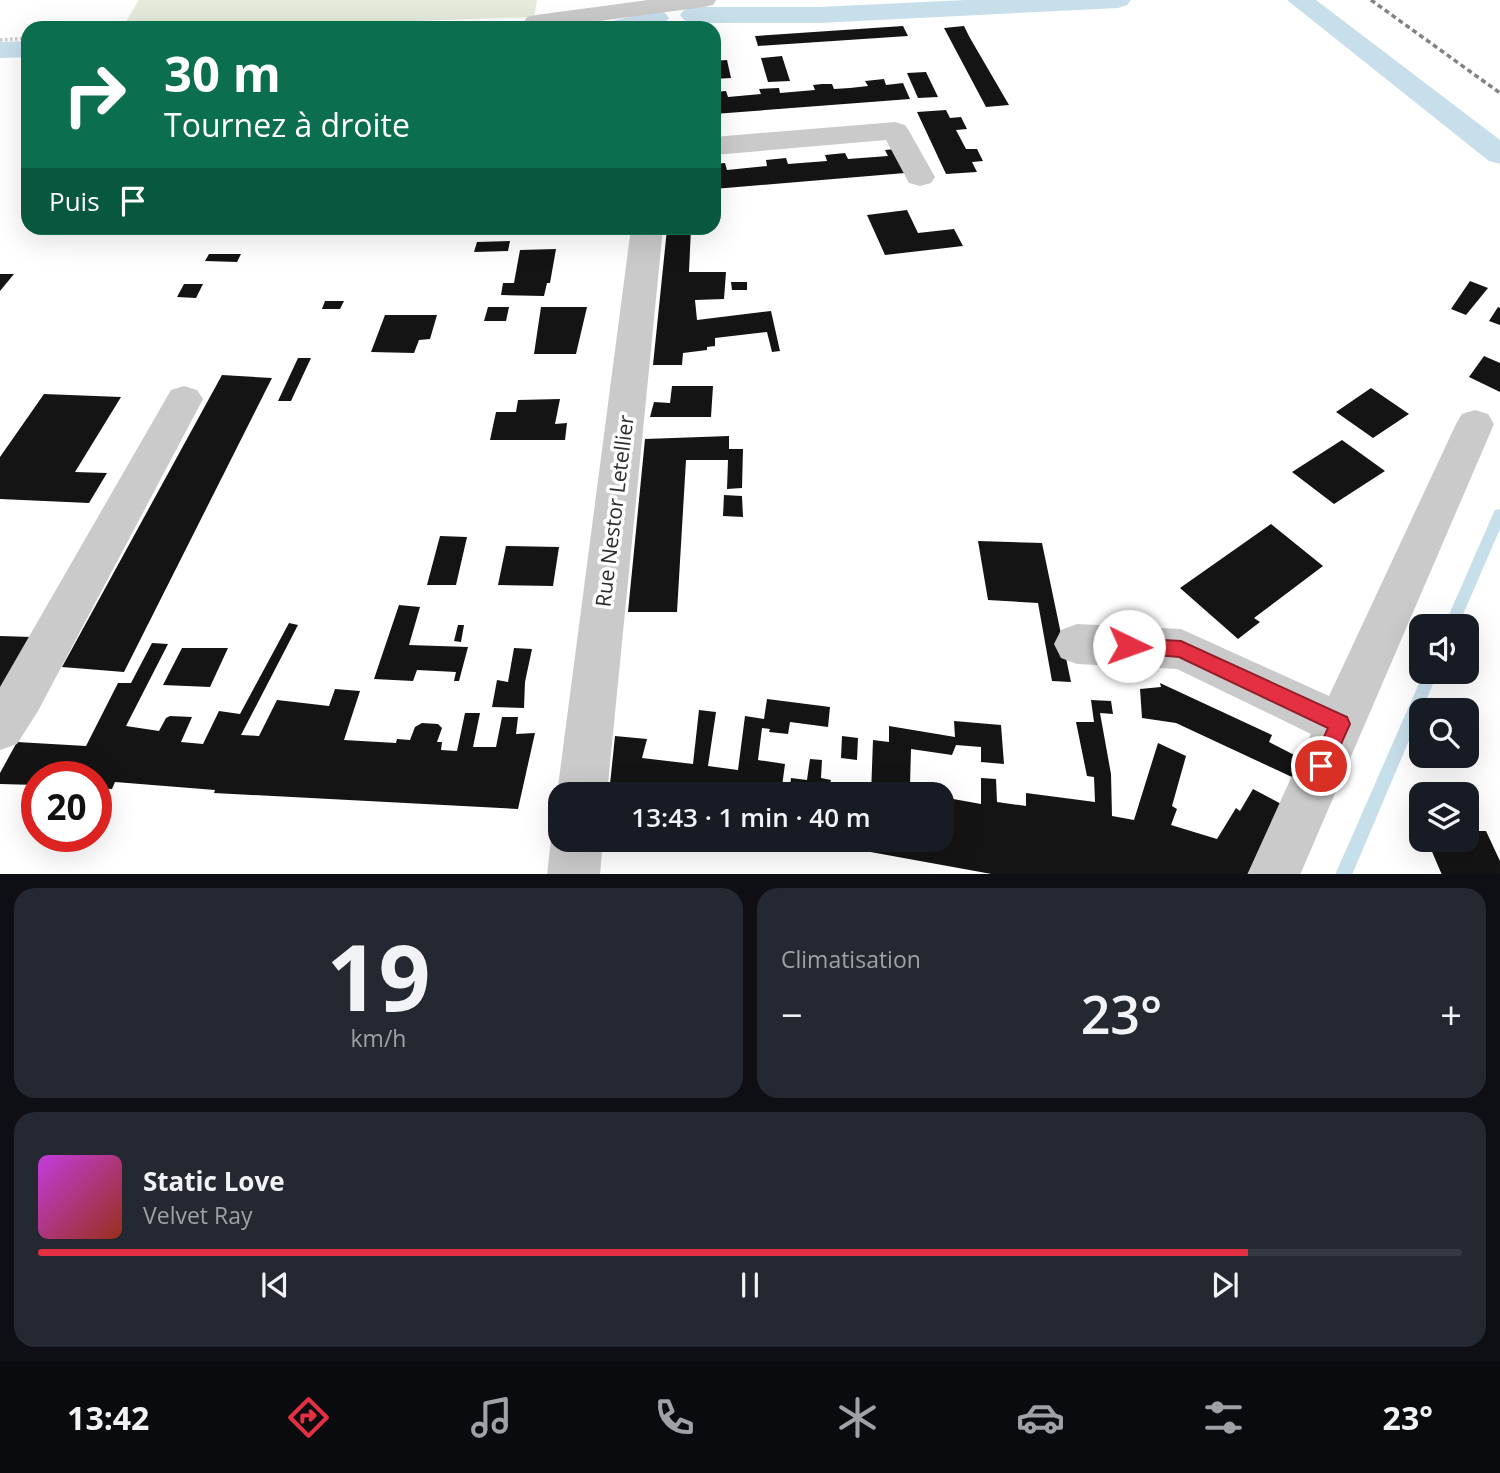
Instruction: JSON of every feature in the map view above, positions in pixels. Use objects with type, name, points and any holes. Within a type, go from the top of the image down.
[{"type":"street","points":[[543,21],[704,0]]},
{"type":"street","points":[[673,21],[675,3]]},
{"type":"street","points":[[721,145],[895,131],[920,177]]},
{"type":"street","name":"Rue Nestor Letellier","points":[[583,782],[646,235]]},
{"type":"street","points":[[0,728],[21,696],[184,399]]},
{"type":"street","points":[[1273,874],[1475,424]]},
{"type":"street","points":[[1077,644],[1181,649],[1340,724]]},
{"type":"street","points":[[573,874],[576,852]]},
{"type":"path","points":[[0,40],[21,38]]},
{"type":"green space","points":[[139,0],[537,0],[534,17],[417,21],[126,21]]},
{"type":"building","points":[[903,26],[908,36],[758,46],[755,36]]},
{"type":"building","points":[[964,26],[1009,105],[986,107],[944,28]]},
{"type":"building","points":[[782,56],[790,81],[768,82],[761,58]]},
{"type":"building","points":[[721,60],[727,60],[731,78],[721,79]]},
{"type":"building","points":[[926,72],[938,97],[918,98],[907,73]]},
{"type":"building","points":[[884,79],[886,85],[903,83],[910,99],[721,113],[721,91],[726,91],[728,97],[761,94],[759,89],[779,88],[780,93],[815,90],[813,85],[822,84],[832,84],[834,89],[868,86],[865,81]]},
{"type":"building","points":[[946,110],[950,118],[961,117],[967,129],[956,130],[966,149],[977,149],[983,161],[972,162],[977,172],[946,174],[917,112]]},
{"type":"building","points":[[895,149],[905,173],[721,188],[721,163],[725,163],[727,170],[767,166],[766,160],[786,158],[788,164],[827,161],[825,155],[845,153],[848,159],[888,156],[885,150]]},
{"type":"building","points":[[907,210],[918,233],[954,229],[963,246],[885,255],[867,215]]},
{"type":"building","points":[[666,235],[691,235],[689,272],[726,272],[724,299],[695,300],[697,320],[771,311],[780,351],[772,352],[767,332],[715,338],[715,346],[707,347],[707,350],[683,353],[682,365],[653,365]]},
{"type":"building","points":[[510,241],[508,251],[474,252],[477,242]]},
{"type":"building","points":[[556,249],[550,283],[547,283],[544,296],[501,295],[503,283],[514,283],[520,250]]},
{"type":"building","points":[[209,254],[241,254],[237,262],[205,261]]},
{"type":"building","points":[[0,274],[14,274],[0,291]]},
{"type":"building","points":[[1470,281],[1488,288],[1466,315],[1451,309]]},
{"type":"building","points":[[731,282],[747,282],[747,290],[732,290]]},
{"type":"building","points":[[184,284],[203,284],[196,298],[177,297]]},
{"type":"building","points":[[325,301],[344,301],[340,309],[322,309]]},
{"type":"building","points":[[488,307],[509,307],[506,321],[484,321]]},
{"type":"building","points":[[541,307],[587,307],[576,354],[534,354]]},
{"type":"building","points":[[1498,307],[1500,308],[1500,325],[1489,321]]},
{"type":"building","points":[[385,315],[437,315],[430,339],[419,340],[414,353],[371,352]]},
{"type":"building","points":[[1484,356],[1500,363],[1500,392],[1469,377]]},
{"type":"building","points":[[298,358],[311,358],[291,401],[278,401]]},
{"type":"building","points":[[222,375],[272,378],[124,672],[62,667]]},
{"type":"building","points":[[672,386],[713,386],[711,417],[650,417],[654,402],[670,403]]},
{"type":"building","points":[[1371,388],[1409,414],[1373,438],[1336,412]]},
{"type":"building","points":[[44,394],[121,397],[75,472],[107,473],[89,503],[0,499],[0,457]]},
{"type":"building","points":[[560,399],[555,424],[567,423],[565,440],[490,440],[496,412],[516,412],[518,400]]},
{"type":"building","points":[[729,436],[729,449],[743,449],[742,488],[727,489],[728,460],[686,460],[677,612],[628,612],[645,439]]},
{"type":"building","points":[[1342,440],[1385,471],[1334,504],[1292,472]]},
{"type":"building","points":[[724,495],[742,496],[743,517],[723,516]]},
{"type":"building","points":[[1271,524],[1323,566],[1254,618],[1260,622],[1238,639],[1180,588]]},
{"type":"building","points":[[440,536],[467,537],[456,585],[427,585]]},
{"type":"building","points":[[978,541],[1042,543],[1071,682],[1052,681],[1038,603],[988,600]]},
{"type":"building","points":[[506,546],[559,547],[553,586],[498,585]]},
{"type":"building","points":[[399,605],[420,607],[409,645],[468,647],[459,681],[454,681],[456,672],[417,670],[413,681],[374,679]]},
{"type":"building","points":[[289,623],[298,625],[241,735],[259,736],[277,700],[329,706],[335,689],[360,691],[344,740],[396,743],[397,739],[410,740],[415,727],[422,723],[438,724],[442,728],[437,742],[442,742],[441,750],[457,751],[465,713],[480,713],[473,747],[496,747],[502,717],[518,717],[516,734],[535,733],[518,809],[214,793],[215,790],[115,782],[112,789],[112,761],[21,761],[21,785],[0,784],[0,773],[17,742],[86,746],[118,683],[131,683],[152,643],[168,644],[126,726],[159,731],[170,716],[192,717],[181,742],[203,744],[219,711],[240,714]]},
{"type":"building","points":[[458,625],[464,625],[461,642],[454,641]]},
{"type":"building","points":[[0,636],[32,637],[0,696]]},
{"type":"building","points":[[182,648],[228,648],[210,687],[163,685]]},
{"type":"building","points":[[514,648],[532,649],[525,682],[524,708],[492,707],[497,680],[508,682]]},
{"type":"building","points":[[1160,683],[1272,735],[1269,742],[1304,760],[1294,778],[1176,723],[1142,718],[1140,689],[1161,687]]},
{"type":"building","points":[[767,699],[830,707],[828,727],[790,722],[788,734],[769,732],[770,729],[762,728],[758,760],[785,764],[783,782],[610,782],[615,736],[647,739],[642,758],[693,764],[699,710],[716,712],[708,766],[738,770],[745,716],[764,719]]},
{"type":"building","points":[[1091,700],[1111,701],[1113,714],[1100,713],[1111,774],[1112,816],[1134,820],[1158,743],[1186,756],[1172,806],[1177,809],[1171,825],[1217,839],[1236,808],[1240,811],[1253,789],[1287,807],[1254,874],[992,874],[870,852],[954,852],[954,799],[981,804],[981,778],[996,779],[997,802],[1026,806],[1026,793],[1095,802],[1094,777],[1087,776],[1076,722],[1094,722]]},
{"type":"building","points":[[954,721],[1001,725],[1004,764],[981,762],[981,747],[956,745],[952,755],[911,749],[910,782],[871,782],[873,740],[889,742],[889,726],[955,737]]},
{"type":"building","points":[[842,736],[858,738],[857,760],[841,758]]},
{"type":"building","points":[[810,759],[822,760],[821,778],[830,782],[790,782],[791,778],[807,780]]},
{"type":"building","points":[[1479,831],[1486,831],[1500,861],[1500,874],[1442,874],[1432,852],[1479,852]]},
{"type":"waterway","points":[[693,15],[819,15],[1118,0]]},
{"type":"waterway","points":[[1300,0],[1500,155]]},
{"type":"waterway","points":[[645,21],[656,18]]},
{"type":"waterway","points":[[0,50],[21,49]]},
{"type":"waterway","points":[[1456,614],[1500,514]]},
{"type":"waterway","points":[[1343,874],[1426,684]]},
{"type":"railway","points":[[1371,0],[1500,93]]},
{"type":"route","points":[[1129,646],[1181,649],[1340,724],[1321,766]]}]
